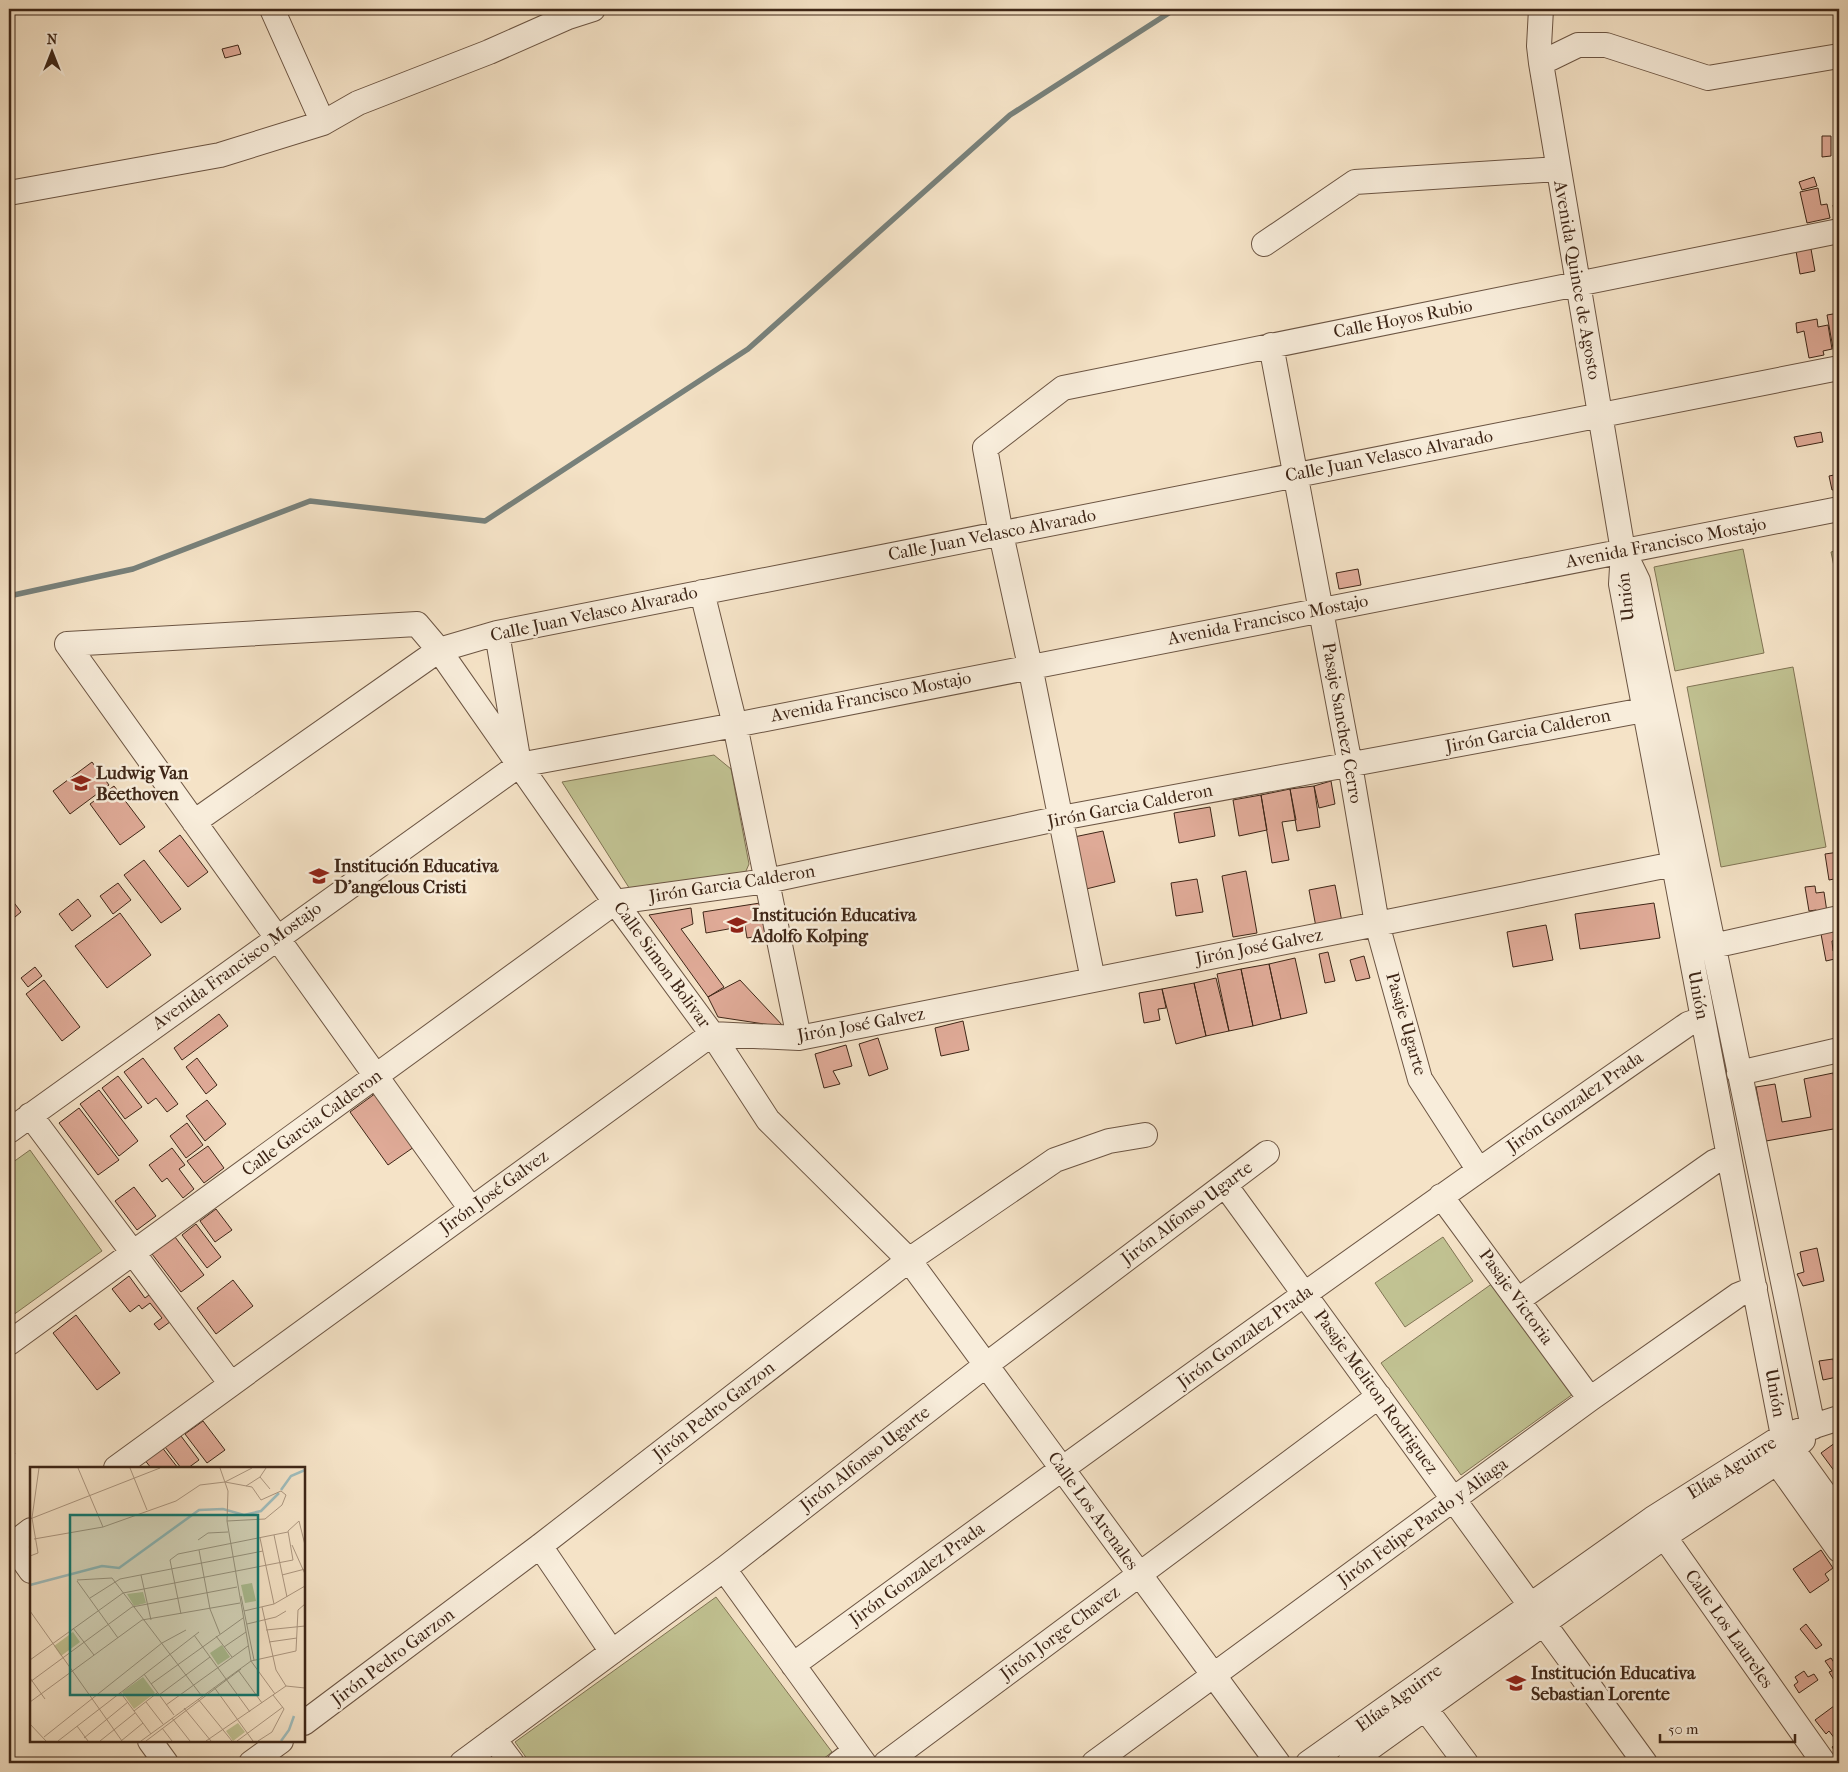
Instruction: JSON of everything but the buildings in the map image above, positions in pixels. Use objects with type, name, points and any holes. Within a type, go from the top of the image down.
[{"type":"street","points":[[272,9],[324,123]]},
{"type":"street","points":[[9,193],[220,155],[324,123],[358,103],[489,52],[568,17],[593,9]]},
{"type":"street","name":"Avenida Quince de Agosto","points":[[1541,9],[1539,46],[1541,64],[1623,551]]},
{"type":"street","points":[[1541,64],[1578,46],[1606,45],[1708,78],[1839,56]]},
{"type":"street","points":[[1264,244],[1355,182],[1558,169]]},
{"type":"street","name":"Calle Hoyos Rubio","points":[[1001,534],[985,448],[1063,388],[1839,231]]},
{"type":"street","name":"Pasaje Sanchez Cerro","points":[[1271,345],[1350,764],[1377,924]]},
{"type":"street","name":"Calle Juan Velasco Alvarado","points":[[194,822],[439,650],[497,633],[1839,368]]},
{"type":"street","name":"Avenida Francisco Mostajo","points":[[9,1131],[30,1114],[519,764],[734,725],[1839,509]]},
{"type":"street","points":[[1001,534],[1030,666],[1093,980]]},
{"type":"street","name":"Unión","points":[[1623,551],[1621,584],[1728,1156],[1755,1288],[1780,1449]]},
{"type":"street","name":"Unión","points":[[1623,551],[1638,581],[1814,1427]]},
{"type":"street","points":[[702,592],[734,725],[799,1038]]},
{"type":"street","name":"Calle Simon Bolivar","points":[[194,822],[67,644],[417,624],[439,650],[615,902],[712,1034],[768,1120],[909,1260]]},
{"type":"street","points":[[497,633],[519,764]]},
{"type":"street","name":"Jirón Garcia Calderon","points":[[615,902],[767,881],[1061,818],[1644,710]]},
{"type":"street","points":[[194,822],[471,1209]]},
{"type":"street","name":"Jirón José Galvez","points":[[117,1467],[712,1034],[799,1038],[1674,864]]},
{"type":"street","name":"Calle Garcia Calderon","points":[[9,1343],[615,902]]},
{"type":"street","points":[[1713,946],[1839,918]]},
{"type":"street","name":"Pasaje Ugarte","points":[[1377,924],[1420,1079],[1478,1169]]},
{"type":"street","name":"Jirón Gonzalez Prada","points":[[793,1665],[1062,1468],[1478,1169],[1688,1024],[1703,1019]]},
{"type":"street","points":[[1739,1072],[1839,1050]]},
{"type":"street","points":[[30,1114],[231,1384]]},
{"type":"street","name":"Jirón Pedro Garzon","points":[[305,1723],[540,1546],[909,1260],[1055,1160],[1109,1141],[1145,1136]]},
{"type":"street","name":"Jirón Alfonso Ugarte","points":[[462,1763],[724,1569],[986,1365],[1267,1153]]},
{"type":"street","points":[[1518,1300],[1714,1162],[1728,1156]]},
{"type":"street","name":"Pasaje Meliton Rodriguez","points":[[1224,1185],[1645,1763]]},
{"type":"street","name":"Pasaje Victoria","points":[[1441,1196],[1590,1399]]},
{"type":"street","name":"Calle Los Arenales","points":[[909,1260],[1278,1763]]},
{"type":"street","name":"Jirón Felipe Pardo y Aliaga","points":[[1094,1763],[1590,1399],[1738,1295],[1755,1288]]},
{"type":"street","name":"Jirón Jorge Chavez","points":[[886,1763],[1379,1396]]},
{"type":"street","name":"Elías Aguirre","points":[[1348,1763],[1418,1699],[1529,1605],[1658,1528],[1814,1427],[1839,1418]]},
{"type":"street","points":[[1780,1449],[1839,1514]]},
{"type":"street","points":[[1780,1449],[1839,1550]]},
{"type":"street","name":"Elías Aguirre","points":[[1308,1763],[1544,1624],[1658,1528]]},
{"type":"street","name":"Calle Los Laureles","points":[[1658,1528],[1824,1763]]},
{"type":"street","points":[[30,1531],[10,1543],[30,1570]]},
{"type":"street","points":[[540,1546],[612,1652]]},
{"type":"street","points":[[724,1569],[793,1665],[853,1759]]},
{"type":"street","points":[[1418,1699],[1466,1763]]},
{"type":"street","points":[[494,1739],[512,1763]]},
{"type":"street","points":[[151,1742],[166,1763]]},
{"type":"street","points":[[251,1763],[280,1742]]},
{"type":"green space","points":[[1743,549],[1764,653],[1675,671],[1654,567]]},
{"type":"green space","points":[[1839,550],[1839,590],[1831,552]]},
{"type":"green space","points":[[1793,667],[1826,847],[1721,867],[1687,687]]},
{"type":"green space","points":[[714,755],[731,769],[749,864],[743,878],[633,894],[562,782]]},
{"type":"green space","points":[[30,1150],[102,1251],[9,1318],[9,1165]]},
{"type":"green space","points":[[1443,1237],[1473,1281],[1405,1327],[1375,1283]]},
{"type":"green space","points":[[1493,1283],[1573,1394],[1461,1475],[1381,1363]]},
{"type":"green space","points":[[716,1597],[832,1752],[818,1763],[530,1763],[515,1742]]},
{"type":"waterway","points":[[9,596],[133,569],[310,501],[485,521],[748,349],[1010,115],[1175,9]]},
{"type":"place","name":"Ludwig Van Beethoven","points":[[81,783]]},
{"type":"place","name":"Institución Educativa D'angelous Cristi","points":[[319,876]]},
{"type":"place","name":"Institución Educativa Adolfo Kolping","points":[[737,925]]},
{"type":"place","name":"Institución Educativa Sebastian Lorente","points":[[1516,1683]]}]
